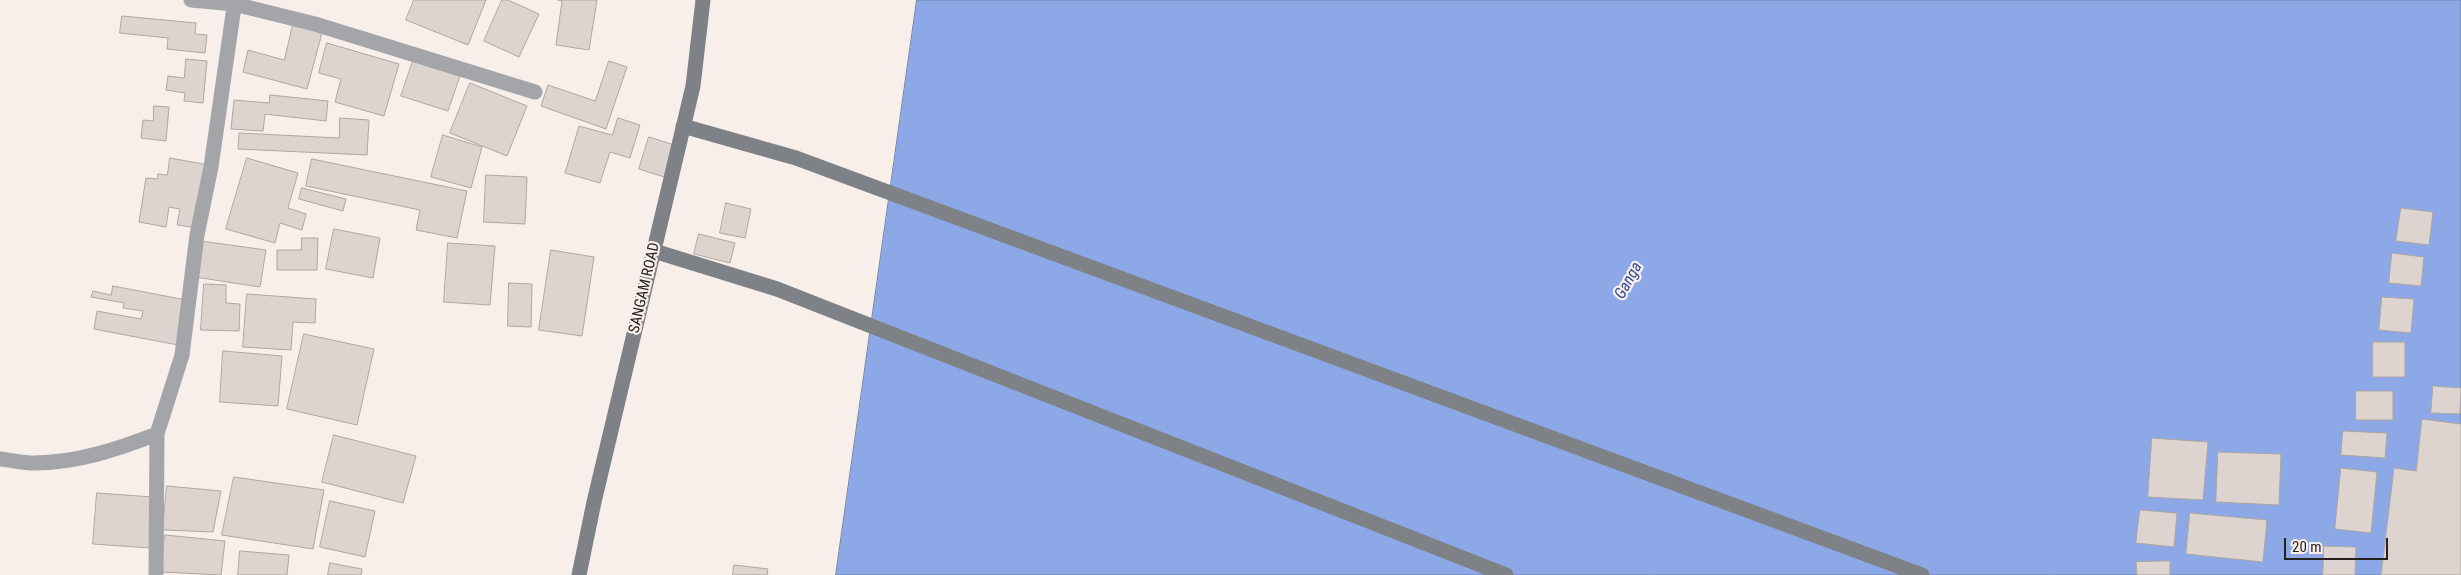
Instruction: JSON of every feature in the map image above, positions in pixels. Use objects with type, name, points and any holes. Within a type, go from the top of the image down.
[{"type":"street","points":[[191,0],[234,2],[315,24],[534,92]]},
{"type":"street","name":"SANGAM ROAD","points":[[579,575],[594,502],[693,86],[703,0]]},
{"type":"street","points":[[156,575],[157,434],[182,355],[197,235],[211,167],[234,2]]},
{"type":"street","points":[[683,126],[796,158],[1922,575]]},
{"type":"street","points":[[654,251],[777,288],[1506,575]]},
{"type":"street","points":[[0,459],[33,463],[66,460],[117,450],[157,434]]},
{"type":"water","name":"Ganga","points":[[917,0],[2461,0],[2461,575],[836,575]]},
{"type":"building","points":[[414,0],[486,0],[468,45],[406,20]]},
{"type":"building","points":[[502,0],[508,0],[539,14],[519,57],[484,41]]},
{"type":"building","points":[[558,0],[597,0],[589,50],[556,45],[562,1]]},
{"type":"building","points":[[122,16],[196,23],[195,34],[207,35],[205,53],[167,49],[168,38],[120,33]]},
{"type":"building","points":[[293,25],[322,33],[307,89],[243,72],[248,50],[284,60]]},
{"type":"building","points":[[327,43],[399,64],[384,116],[335,102],[341,79],[319,73]]},
{"type":"building","points":[[186,59],[207,61],[203,103],[184,101],[185,93],[166,90],[168,76],[184,78]]},
{"type":"building","points":[[413,61],[460,76],[448,111],[401,96]]},
{"type":"building","points":[[609,61],[627,67],[606,129],[541,106],[548,85],[595,101]]},
{"type":"building","points":[[470,83],[527,106],[507,156],[450,133]]},
{"type":"building","points":[[270,95],[328,101],[326,121],[265,114],[263,131],[231,129],[234,100],[269,103]]},
{"type":"building","points":[[154,106],[169,107],[166,141],[141,138],[143,120],[153,121]]},
{"type":"building","points":[[340,118],[369,120],[367,155],[238,149],[239,133],[339,138]]},
{"type":"building","points":[[618,118],[640,125],[630,158],[610,152],[600,183],[565,173],[579,126],[612,135]]},
{"type":"building","points":[[443,135],[482,147],[471,188],[431,177]]},
{"type":"building","points":[[649,137],[674,145],[664,177],[639,169]]},
{"type":"building","points":[[170,158],[214,166],[204,229],[177,225],[180,209],[169,207],[166,227],[139,222],[146,178],[157,179],[158,174],[167,175]]},
{"type":"building","points":[[247,158],[298,173],[288,208],[306,214],[302,230],[280,223],[275,243],[226,229]]},
{"type":"building","points":[[312,159],[467,191],[457,238],[416,230],[420,210],[306,186]]},
{"type":"building","points":[[486,175],[527,177],[525,224],[484,222]]},
{"type":"building","points":[[302,188],[346,199],[343,211],[299,199]]},
{"type":"building","points":[[726,203],[751,209],[745,238],[720,233]]},
{"type":"building","points":[[2401,208],[2433,212],[2429,245],[2396,241]]},
{"type":"building","points":[[334,229],[380,238],[373,278],[326,269]]},
{"type":"building","points":[[699,234],[735,243],[730,263],[694,254]]},
{"type":"building","points":[[302,238],[318,238],[317,270],[277,270],[277,250],[301,250]]},
{"type":"building","points":[[201,241],[266,250],[260,287],[195,277]]},
{"type":"building","points":[[448,243],[495,246],[490,305],[444,302]]},
{"type":"building","points":[[551,250],[594,257],[582,336],[539,330]]},
{"type":"building","points":[[2392,253],[2424,257],[2421,286],[2389,283]]},
{"type":"building","points":[[509,283],[532,284],[531,327],[508,326]]},
{"type":"building","points":[[204,284],[226,285],[226,303],[240,304],[239,331],[201,330]]},
{"type":"building","points":[[113,286],[186,300],[178,345],[94,329],[97,311],[141,319],[143,311],[123,308],[124,303],[91,297],[93,291],[111,295]]},
{"type":"building","points":[[247,294],[316,299],[315,323],[293,322],[291,350],[243,347]]},
{"type":"building","points":[[2382,297],[2414,299],[2411,333],[2379,330]]},
{"type":"building","points":[[304,334],[374,349],[357,425],[287,409]]},
{"type":"building","points":[[2373,342],[2405,342],[2405,377],[2373,377]]},
{"type":"building","points":[[223,351],[282,356],[278,406],[220,402]]},
{"type":"building","points":[[2433,386],[2461,388],[2460,414],[2431,413]]},
{"type":"building","points":[[2356,391],[2393,391],[2393,420],[2356,420]]},
{"type":"building","points":[[2422,419],[2461,424],[2461,575],[2381,575],[2394,468],[2416,471]]},
{"type":"building","points":[[2343,431],[2387,433],[2385,458],[2341,455]]},
{"type":"building","points":[[334,435],[416,456],[403,503],[322,482]]},
{"type":"building","points":[[2152,438],[2208,442],[2203,500],[2148,497]]},
{"type":"building","points":[[2218,452],[2281,454],[2279,505],[2216,502]]},
{"type":"building","points":[[2341,468],[2377,472],[2371,533],[2335,529]]},
{"type":"building","points":[[234,477],[324,490],[313,549],[222,535]]},
{"type":"building","points":[[167,486],[221,491],[213,532],[163,530]]},
{"type":"building","points":[[97,493],[153,497],[150,548],[93,544]]},
{"type":"building","points":[[330,501],[375,511],[365,557],[320,547]]},
{"type":"building","points":[[2140,510],[2177,513],[2174,547],[2136,543]]},
{"type":"building","points":[[2190,513],[2267,520],[2263,562],[2186,554]]},
{"type":"building","points":[[165,535],[225,541],[221,575],[161,572]]},
{"type":"building","points":[[2324,546],[2356,547],[2355,575],[2323,575]]},
{"type":"building","points":[[240,551],[289,555],[287,575],[238,575]]},
{"type":"building","points":[[2170,561],[2170,575],[2137,575],[2136,562]]},
{"type":"building","points":[[330,563],[362,569],[361,575],[328,575]]},
{"type":"building","points":[[734,565],[768,569],[767,575],[733,575]]}]
